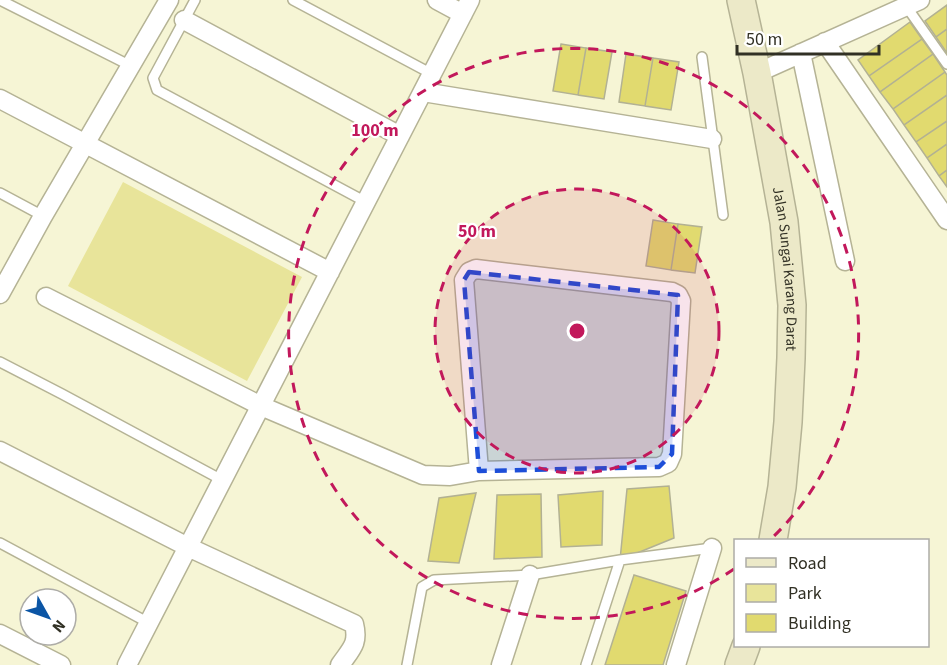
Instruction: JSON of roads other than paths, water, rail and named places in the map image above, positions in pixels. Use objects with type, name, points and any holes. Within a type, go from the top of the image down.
[{"type":"street","points":[[3,284],[169,0]]},
{"type":"street","points":[[127,665],[466,7],[437,0]]},
{"type":"street","name":"Jalan Sungai Karang Darat","points":[[741,0],[757,73],[784,222],[792,305],[792,358],[788,422],[782,487],[773,539]]},
{"type":"street","points":[[757,73],[913,3]]},
{"type":"street","points":[[184,20],[400,136]]},
{"type":"street","points":[[825,42],[947,220]]},
{"type":"street","points":[[801,53],[844,261]]},
{"type":"street","points":[[423,92],[712,139]]},
{"type":"street","points":[[0,99],[330,272]]},
{"type":"street","points":[[46,297],[261,406],[423,475],[450,476],[479,471],[659,467],[668,463],[672,454],[673,442],[681,301],[678,295],[672,292],[476,269],[469,272],[465,280],[479,471]]},
{"type":"street","points":[[0,451],[188,547],[354,624],[356,634],[354,644],[340,665]]},
{"type":"street","points":[[676,665],[712,548]]},
{"type":"street","points":[[501,665],[530,576]]},
{"type":"street","points":[[0,634],[61,665]]},
{"type":"street","points":[[739,665],[745,647]]},
{"type":"lane","points":[[0,0],[131,66]]},
{"type":"lane","points":[[195,0],[153,78],[157,90],[366,202]]},
{"type":"lane","points":[[293,0],[432,74]]},
{"type":"lane","points":[[913,3],[947,64]]},
{"type":"lane","points":[[702,57],[723,215]]},
{"type":"lane","points":[[0,193],[43,216]]},
{"type":"lane","points":[[0,362],[222,480]]},
{"type":"lane","points":[[0,543],[149,623]]},
{"type":"lane","points":[[407,665],[422,587],[434,580],[530,576],[620,560],[712,548]]},
{"type":"lane","points":[[586,665],[620,560]]}]
